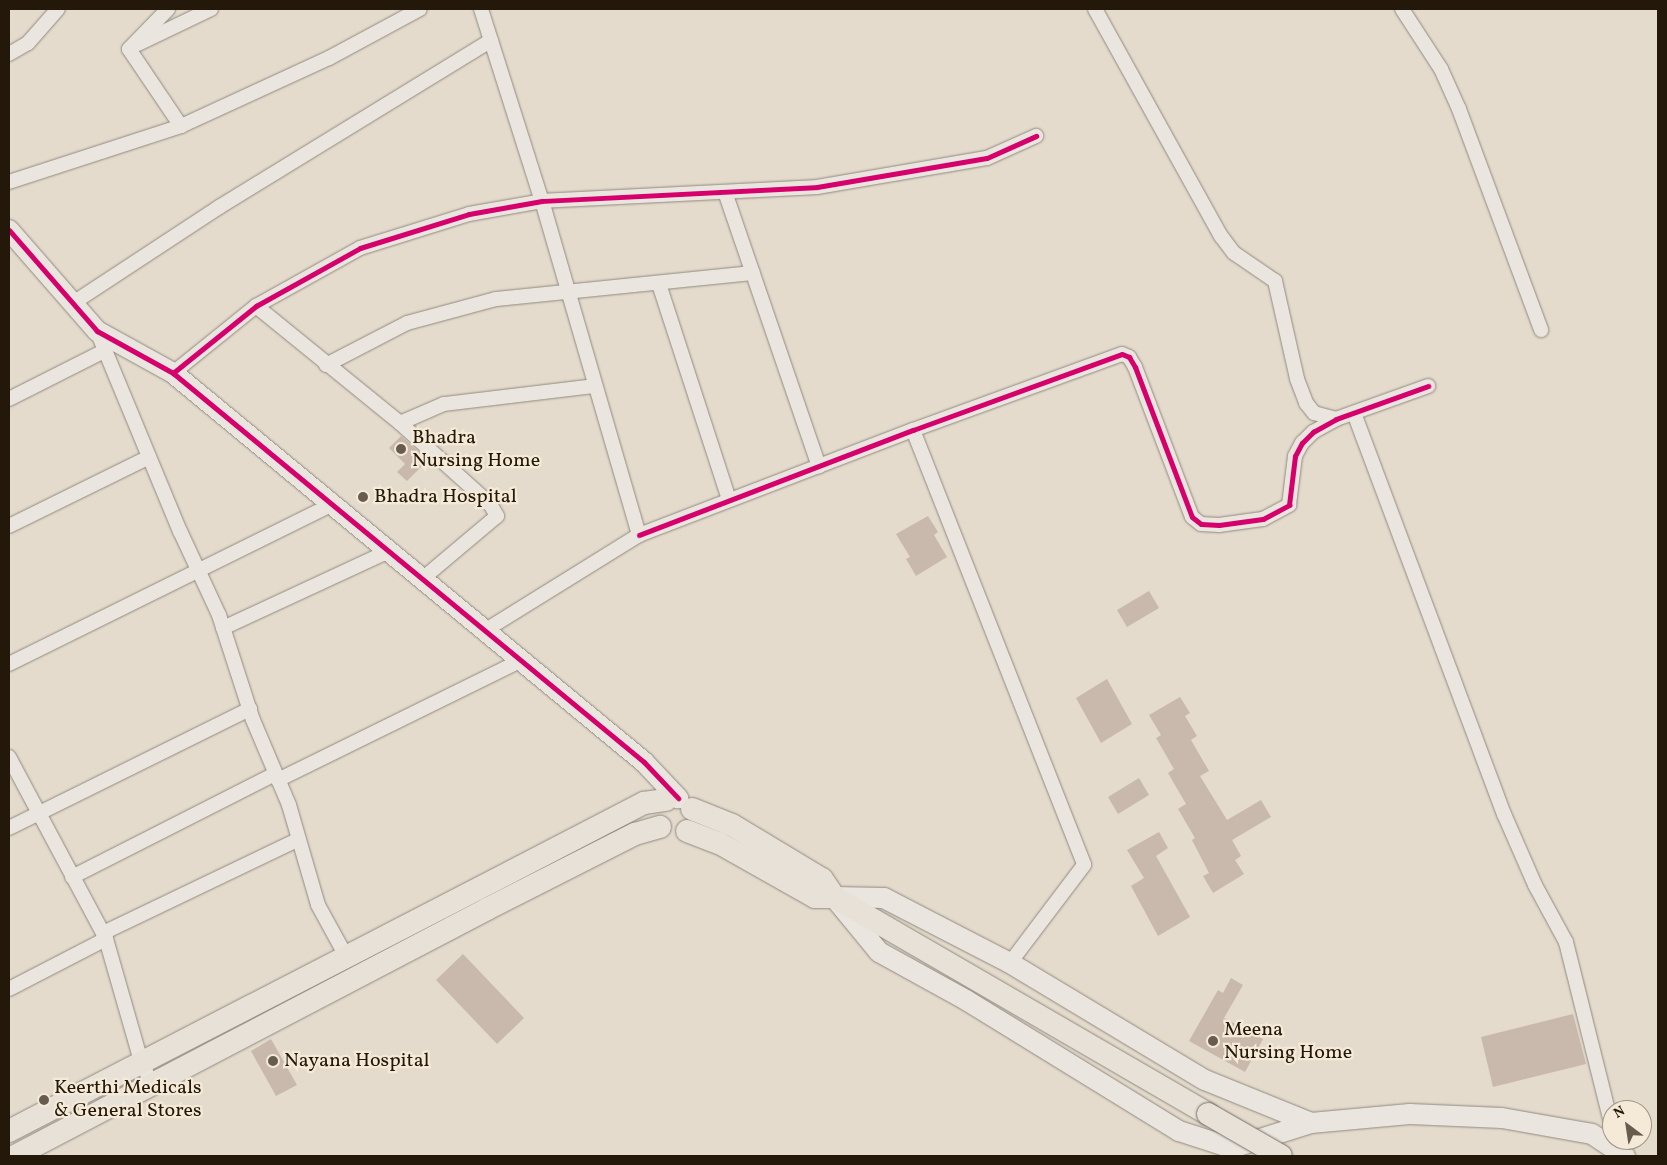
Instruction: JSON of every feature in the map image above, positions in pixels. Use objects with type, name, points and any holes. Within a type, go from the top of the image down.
[{"type":"main road","points":[[660,827],[658,810],[678,802]]},
{"type":"main road","points":[[15,1156],[152,1086],[487,908],[635,834],[660,827],[676,835],[687,830],[693,820],[678,802]]},
{"type":"main road","points":[[9,1131],[141,1061],[347,958],[644,804],[678,802],[732,825],[822,879],[834,897],[1281,1156]]},
{"type":"main road","points":[[687,830],[719,843],[815,897],[834,897]]},
{"type":"street","points":[[9,54],[28,43],[58,9]]},
{"type":"street","points":[[129,49],[168,9]]},
{"type":"street","points":[[129,49],[211,9]]},
{"type":"street","points":[[481,9],[542,201],[638,535]]},
{"type":"street","points":[[1095,9],[1221,236],[1234,252],[1275,281],[1306,403],[1314,413],[1336,419]]},
{"type":"street","points":[[1402,9],[1441,69],[1459,109],[1541,330]]},
{"type":"street","points":[[9,182],[181,126],[330,58],[414,10]]},
{"type":"street","points":[[73,303],[219,207],[491,40]]},
{"type":"street","points":[[129,49],[181,126]]},
{"type":"street","points":[[173,373],[256,306],[360,248],[469,214],[542,201],[817,188],[987,158],[1036,136]]},
{"type":"street","points":[[725,192],[819,466]]},
{"type":"street","points":[[9,230],[96,331],[149,458],[224,628],[250,709],[299,839],[318,905],[347,958]]},
{"type":"street","points":[[326,365],[407,323],[496,300],[569,294],[753,273]]},
{"type":"street","points":[[659,284],[730,500]]},
{"type":"street","points":[[256,306],[326,365],[400,423],[490,504],[497,516],[421,580]]},
{"type":"street","points":[[96,331],[173,373],[387,552],[644,762],[678,802]]},
{"type":"street","points":[[9,399],[104,351]]},
{"type":"street","points":[[484,631],[638,535],[913,430],[1122,354],[1129,357],[1135,367],[1192,517],[1201,524],[1219,525],[1263,519],[1289,505],[1295,456],[1302,443],[1336,419],[1428,386]]},
{"type":"street","points":[[400,423],[444,404],[595,386]]},
{"type":"street","points":[[1354,413],[1504,814],[1535,885],[1566,942],[1606,1100]]},
{"type":"street","points":[[913,430],[1084,865],[1010,963]]},
{"type":"street","points":[[9,526],[149,458]]},
{"type":"street","points":[[9,664],[198,569],[331,505]]},
{"type":"street","points":[[224,628],[387,552]]},
{"type":"street","points":[[72,877],[520,661]]},
{"type":"street","points":[[9,828],[250,709]]},
{"type":"street","points":[[9,757],[37,814],[105,936],[141,1061],[152,1086]]},
{"type":"street","points":[[9,989],[105,936],[299,839]]},
{"type":"street","points":[[834,897],[884,898],[1010,963],[1205,1080],[1312,1123]]},
{"type":"street","points":[[834,897],[879,952],[966,1000],[1179,1132],[1232,1148],[1312,1123],[1410,1114],[1502,1118],[1592,1134],[1602,1139]]},
{"type":"building","points":[[401,436],[428,460],[407,481],[397,472],[405,464],[389,448]]},
{"type":"building","points":[[928,516],[938,532],[934,535],[947,557],[916,576],[906,559],[910,557],[896,534]]},
{"type":"building","points":[[1149,591],[1159,608],[1127,627],[1117,610]]},
{"type":"building","points":[[1107,679],[1132,724],[1101,743],[1076,698]]},
{"type":"building","points":[[1180,697],[1190,713],[1185,716],[1197,736],[1191,740],[1209,771],[1200,776],[1227,820],[1261,800],[1271,817],[1232,840],[1241,856],[1235,860],[1244,874],[1213,893],[1203,876],[1209,873],[1192,840],[1195,838],[1178,809],[1186,804],[1168,773],[1174,769],[1156,738],[1161,735],[1149,715]]},
{"type":"building","points":[[1139,778],[1149,795],[1118,814],[1108,797]]},
{"type":"building","points":[[1159,832],[1168,848],[1156,856],[1190,917],[1158,936],[1131,886],[1144,878],[1127,850]]},
{"type":"building","points":[[463,954],[524,1018],[497,1044],[436,980]]},
{"type":"building","points":[[1231,978],[1243,985],[1224,1018],[1263,1039],[1245,1072],[1189,1041],[1218,990],[1223,993]]},
{"type":"building","points":[[1573,1014],[1586,1064],[1493,1087],[1481,1037]]},
{"type":"building","points":[[271,1039],[297,1085],[276,1096],[251,1051]]},
{"type":"cycle path","points":[[173,373],[256,306],[360,248],[469,214],[542,201],[817,187],[987,158],[1036,136]]},
{"type":"cycle path","points":[[9,230],[97,331],[173,373],[644,762],[678,798]]},
{"type":"cycle path","points":[[639,535],[913,430],[1122,354],[1129,357],[1135,367],[1192,517],[1201,524],[1219,525],[1263,519],[1289,505],[1295,456],[1302,443],[1313,432],[1336,419],[1428,386]]},
{"type":"place","name":"Bhadra Nursing Home","points":[[401,449]]},
{"type":"place","name":"Bhadra Hospital","points":[[363,497]]},
{"type":"place","name":"Meena Nursing Home","points":[[1213,1041]]},
{"type":"place","name":"Nayana Hospital","points":[[273,1061]]},
{"type":"place","name":"Keerthi Medicals & General Stores","points":[[44,1100]]}]
